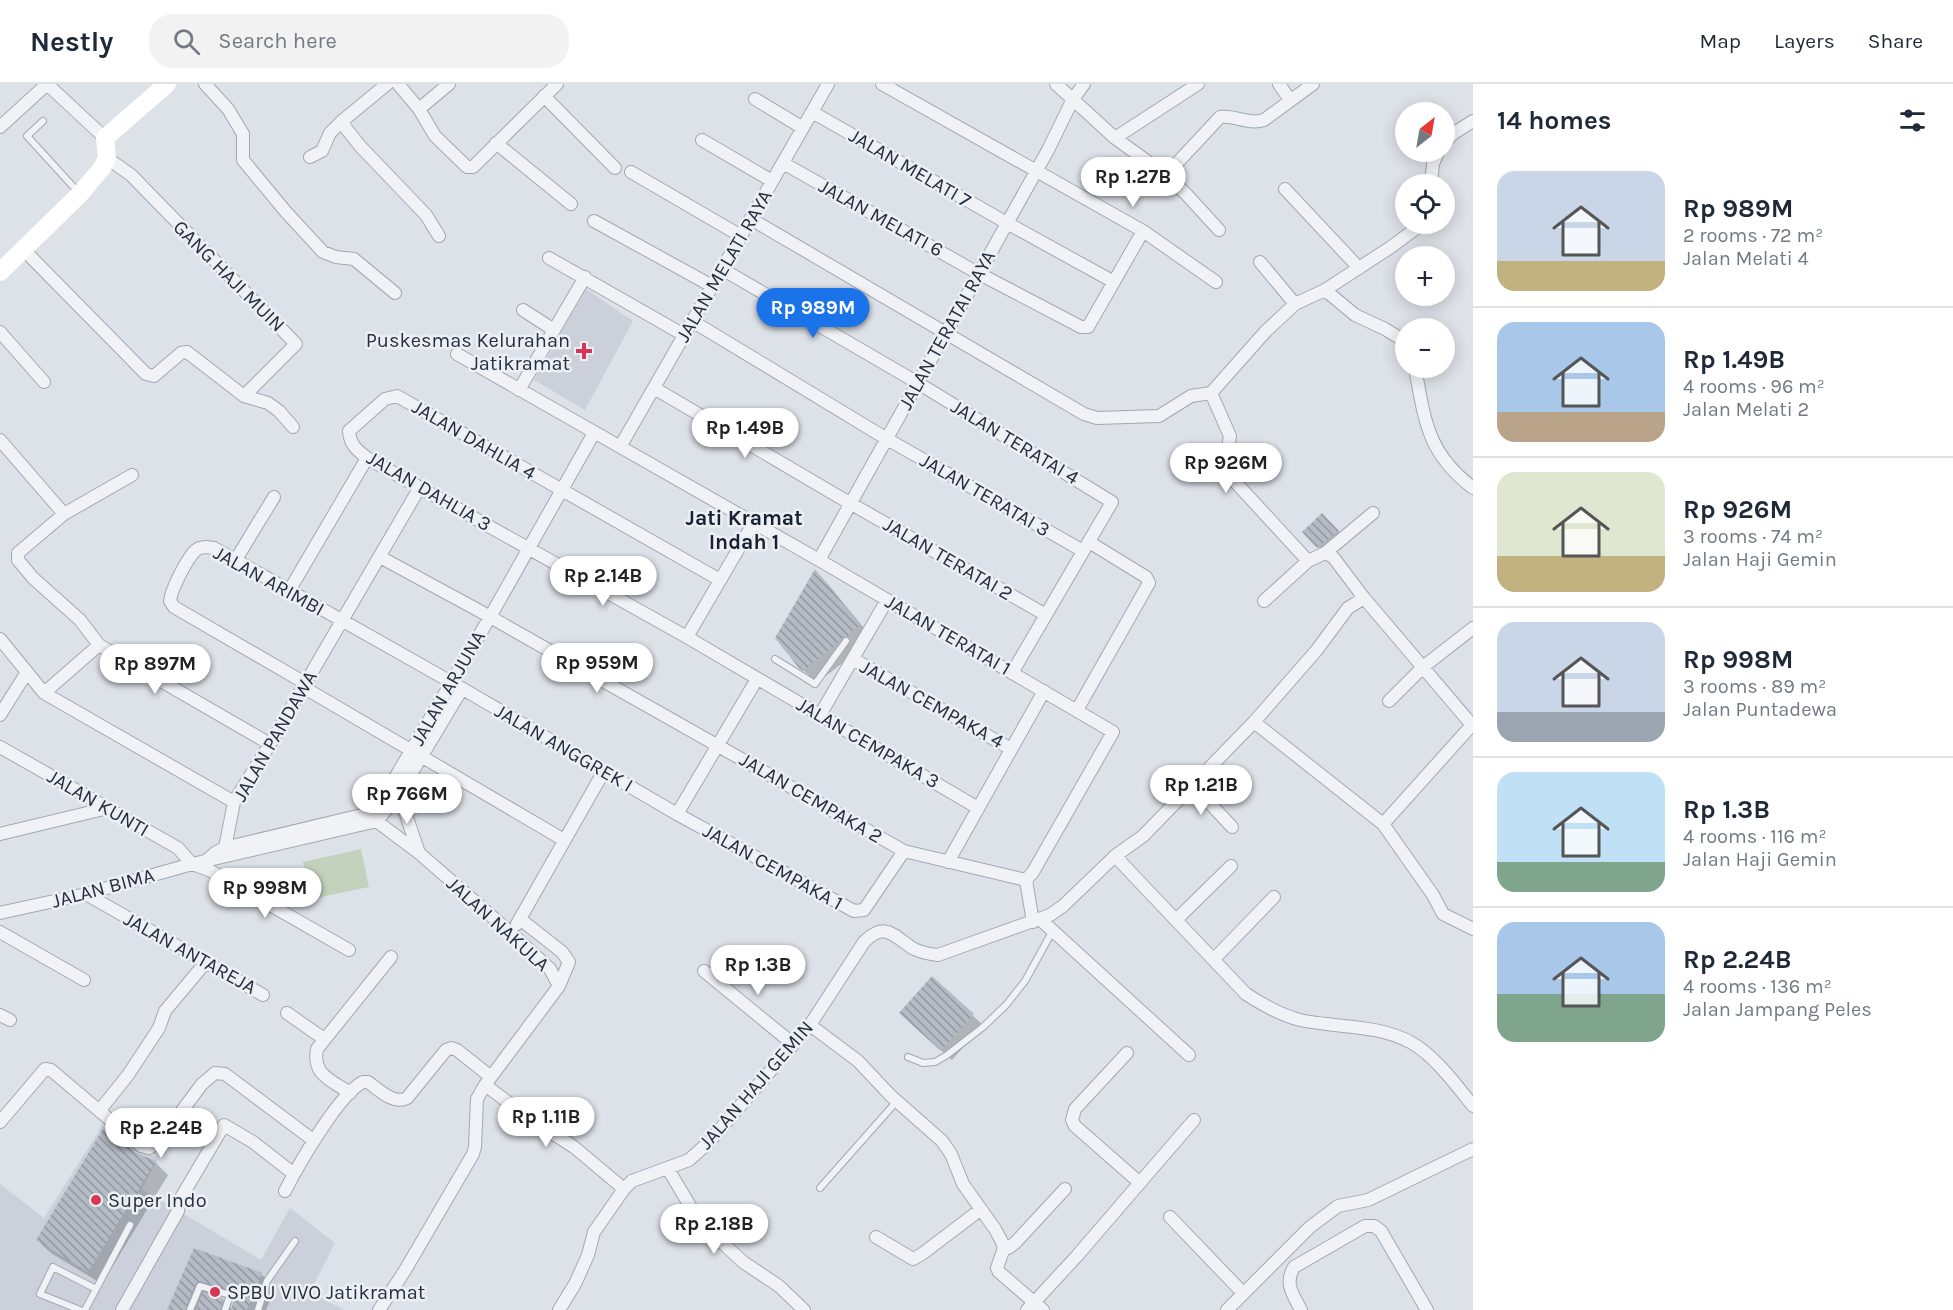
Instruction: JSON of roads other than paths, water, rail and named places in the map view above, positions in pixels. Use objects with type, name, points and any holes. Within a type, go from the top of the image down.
[{"type":"street","points":[[0,127],[47,84],[105,138],[107,158],[102,168],[80,194],[0,272]]},
{"type":"street","points":[[105,138],[168,84]]},
{"type":"street","points":[[205,84],[228,109],[243,134],[243,160],[286,212],[323,252],[336,257],[354,259],[395,293]]},
{"type":"street","points":[[310,157],[322,151],[330,132],[387,84]]},
{"type":"street","points":[[398,84],[419,109],[435,136],[467,167],[473,167],[557,84]]},
{"type":"street","points":[[419,109],[449,84]]},
{"type":"street","name":"JALAN MELATI RAYA","points":[[620,447],[828,84]]},
{"type":"street","points":[[882,84],[1143,231],[1216,282]]},
{"type":"street","points":[[1056,84],[1116,138],[1166,175],[1219,230]]},
{"type":"street","name":"JALAN TERATAI RAYA","points":[[819,560],[1037,170],[1073,99],[1084,84]]},
{"type":"street","points":[[1116,138],[1198,84]]},
{"type":"street","points":[[1279,84],[1290,100]]},
{"type":"street","points":[[1166,175],[1220,117],[1228,116],[1255,123],[1264,120],[1313,84]]},
{"type":"street","points":[[544,96],[615,168]]},
{"type":"street","points":[[755,99],[803,128]]},
{"type":"street","name":"JALAN MELATI 7","points":[[812,112],[1114,282]]},
{"type":"street","points":[[1455,132],[1473,121]]},
{"type":"street","points":[[341,122],[360,146],[426,215],[439,236]]},
{"type":"street","points":[[702,140],[772,181]]},
{"type":"street","points":[[496,143],[571,204]]},
{"type":"street","name":"GANG HAJI MUIN","points":[[107,158],[131,175],[296,344],[244,396]]},
{"type":"street","name":"JALAN MELATI 6","points":[[783,163],[979,274],[1081,327],[1088,327],[1114,282]]},
{"type":"street","points":[[631,172],[741,236]]},
{"type":"street","points":[[1285,189],[1359,268]]},
{"type":"street","points":[[751,219],[1084,414],[1097,418],[1159,416],[1191,396],[1211,393],[1266,331],[1295,304],[1325,290],[1408,234]]},
{"type":"street","points":[[594,220],[712,286]]},
{"type":"street","points":[[1114,282],[1143,231]]},
{"type":"street","points":[[24,250],[146,374],[154,376],[181,353],[187,352],[244,396],[268,402],[293,428]]},
{"type":"street","points":[[549,258],[684,335]]},
{"type":"street","points":[[1260,262],[1295,304]]},
{"type":"street","name":"JALAN TERATAI 4","points":[[722,269],[918,383],[1112,502],[1086,547]]},
{"type":"street","points":[[519,390],[585,277]]},
{"type":"street","points":[[1325,290],[1355,315],[1395,335]]},
{"type":"street","points":[[523,310],[554,330]]},
{"type":"street","name":"JALAN TERATAI 3","points":[[692,321],[887,439],[1146,577],[1149,583],[1077,710]]},
{"type":"street","points":[[0,332],[44,382]]},
{"type":"street","name":"JALAN TERATAI 1","points":[[457,354],[819,560],[1113,732],[1033,872],[1026,880]]},
{"type":"street","points":[[1417,378],[1423,415],[1435,448],[1459,478],[1473,488]]},
{"type":"street","name":"JALAN TERATAI 2","points":[[654,388],[1046,615]]},
{"type":"street","points":[[1211,393],[1230,436],[1225,464],[1227,473],[1308,561]]},
{"type":"street","name":"JALAN DAHLIA 4","points":[[385,399],[397,396],[720,580]]},
{"type":"street","name":"JALAN DAHLIA 3","points":[[385,399],[349,431],[350,440],[355,449],[367,458],[687,637]]},
{"type":"street","name":"JALAN ARJUNA","points":[[372,817],[394,791],[457,686],[490,617],[594,434]]},
{"type":"street","points":[[0,440],[64,514]]},
{"type":"street","points":[[289,591],[367,458]]},
{"type":"street","points":[[132,475],[64,514],[21,549],[18,553],[18,560],[33,578],[80,620],[99,645],[270,744]]},
{"type":"street","name":"JALAN PANDAWA","points":[[224,853],[234,802],[420,487]]},
{"type":"street","points":[[235,561],[274,497]]},
{"type":"street","points":[[1264,601],[1308,561],[1325,553],[1373,513]]},
{"type":"street","points":[[687,637],[753,524]]},
{"type":"street","name":"JALAN ARIMBI","points":[[304,685],[174,607],[170,601],[173,587],[195,550],[204,546],[214,548],[457,686]]},
{"type":"street","points":[[1012,673],[1086,547]]},
{"type":"street","points":[[1325,553],[1333,557],[1364,598],[1473,726],[1383,824]]},
{"type":"street","name":"JALAN CEMPAKA 2","points":[[380,557],[718,745],[904,852]]},
{"type":"street","name":"JALAN HAJI GEMIN","points":[[559,1310],[584,1264],[594,1232],[624,1189],[632,1181],[689,1160],[709,1142],[810,1025],[864,942],[872,934],[883,930],[894,933],[915,949],[926,954],[938,955],[1037,921],[1063,906],[1115,856],[1143,836],[1193,785],[1254,722],[1316,651],[1348,608],[1364,598]]},
{"type":"street","points":[[820,715],[887,600]]},
{"type":"street","points":[[1389,701],[1423,667],[1473,628]]},
{"type":"street","name":"JALAN CEMPAKA 3","points":[[687,637],[978,808]]},
{"type":"street","points":[[0,639],[44,693],[234,802]]},
{"type":"street","points":[[44,693],[99,645]]},
{"type":"street","name":"JALAN CEMPAKA 4","points":[[853,659],[1011,748]]},
{"type":"street","points":[[0,715],[27,672]]},
{"type":"street","points":[[677,814],[757,679]]},
{"type":"street","points":[[304,685],[564,840]]},
{"type":"street","name":"JALAN ANGGREK I","points":[[457,686],[677,814]]},
{"type":"street","points":[[948,862],[1044,691]]},
{"type":"street","points":[[1254,722],[1383,824],[1433,895],[1443,914],[1473,928]]},
{"type":"street","name":"JALAN KUNTI","points":[[0,747],[178,848],[192,864],[209,870],[348,950]]},
{"type":"street","points":[[511,933],[604,771]]},
{"type":"street","points":[[1193,785],[1232,827]]},
{"type":"street","points":[[394,791],[419,853]]},
{"type":"street","points":[[0,834],[108,808]]},
{"type":"street","name":"JALAN CEMPAKA 1","points":[[677,814],[854,911],[864,910],[904,852]]},
{"type":"street","points":[[224,853],[372,817]]},
{"type":"street","name":"JALAN NAKULA","points":[[372,817],[419,853],[511,933],[550,969],[559,986]]},
{"type":"street","points":[[904,852],[1026,880],[1037,921],[1189,1055]]},
{"type":"street","name":"JALAN BIMA","points":[[0,913],[86,894],[206,861],[224,853]]},
{"type":"street","points":[[1115,856],[1246,994],[1272,1010],[1300,1020],[1355,1027],[1393,1035],[1414,1044],[1445,1072],[1473,1106]]},
{"type":"street","points":[[1176,920],[1231,866]]},
{"type":"street","name":"JALAN ANTAREJA","points":[[86,894],[263,995]]},
{"type":"street","points":[[1214,959],[1274,897]]},
{"type":"street","name":"JALAN NAKULA","points":[[520,918],[562,952],[569,962],[559,986]]},
{"type":"street","points":[[0,932],[84,980]]},
{"type":"street","points":[[350,1093],[321,1073],[316,1066],[317,1049],[391,957]]},
{"type":"street","points":[[100,1110],[128,1075],[159,1028],[165,1011],[206,962]]},
{"type":"street","points":[[704,971],[793,1044]]},
{"type":"street","points":[[379,1310],[474,1154],[477,1099],[559,986]]},
{"type":"street","points":[[287,1013],[324,1039]]},
{"type":"street","points":[[810,1025],[858,1061],[942,1141],[951,1154],[963,1184],[995,1229],[1004,1248]]},
{"type":"street","points":[[285,1191],[313,1140],[358,1085],[368,1082],[392,1098],[402,1101],[407,1098],[446,1050],[451,1048],[457,1050],[531,1120],[574,1147],[624,1189]]},
{"type":"street","points":[[1127,1053],[1075,1109],[1072,1120],[1140,1183]]},
{"type":"street","points":[[0,1122],[45,1069],[51,1070],[141,1146],[149,1148],[158,1143],[202,1084],[214,1073],[225,1074],[313,1140]]},
{"type":"street","points":[[1004,1248],[997,1263],[999,1272],[1035,1307],[1194,1120]]},
{"type":"street","points":[[122,1310],[178,1211],[179,1201],[224,1125],[253,1142],[294,1174]]},
{"type":"street","points":[[1227,1310],[1310,1227],[1338,1206],[1368,1200],[1473,1149]]},
{"type":"street","points":[[668,1169],[699,1221],[743,1262],[779,1286],[804,1310]]},
{"type":"street","points":[[1004,1248],[1016,1243],[1065,1189]]},
{"type":"street","points":[[876,1237],[913,1259],[980,1210]]},
{"type":"street","points":[[1170,1217],[1243,1293]]},
{"type":"street","points":[[1301,1310],[1290,1288],[1289,1275],[1294,1267],[1365,1226],[1374,1226],[1381,1231],[1427,1310]]},
{"type":"lane","points":[[44,122],[27,136],[80,194]]},
{"type":"lane","points":[[775,659],[815,684],[846,641]]},
{"type":"lane","points":[[831,664],[846,672]]},
{"type":"lane","points":[[908,1057],[923,1063],[935,1062],[983,1027],[1006,1005],[1025,981],[1052,932]]},
{"type":"lane","points":[[820,1188],[898,1101]]},
{"type":"lane","points":[[85,1310],[130,1225]]},
{"type":"lane","points":[[258,1310],[267,1281],[294,1241]]},
{"type":"lane","points":[[80,1310],[40,1294],[53,1267],[96,1289]]},
{"type":"lane","points":[[190,1310],[200,1286],[230,1295],[225,1310]]},
{"type":"place","name":"Puskesmas Kelurahan Jatikramat","points":[[584,351]]},
{"type":"place","name":"Super Indo","points":[[96,1200]]},
{"type":"place","name":"SPBU VIVO Jatikramat","points":[[215,1292]]},
{"type":"district","name":"Jati Kramat Indah 1","points":[[744,530]]}]
